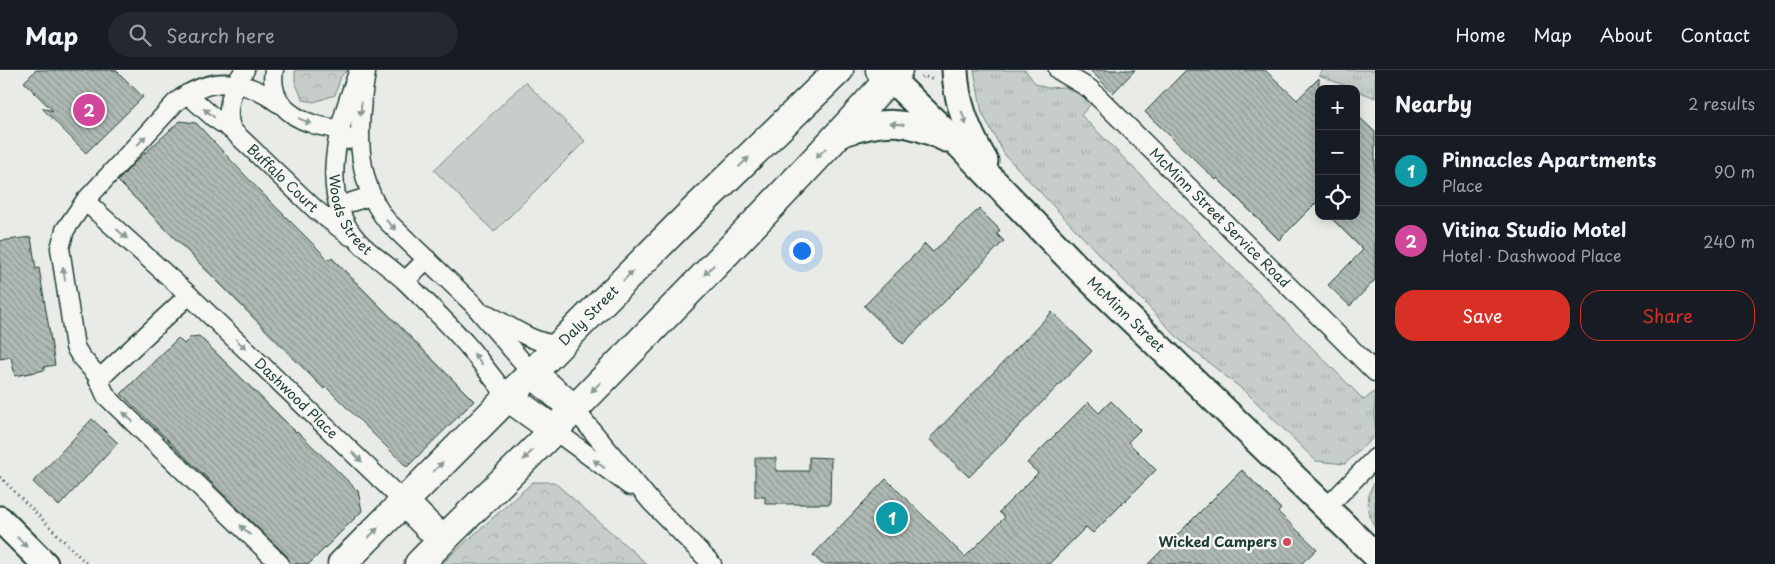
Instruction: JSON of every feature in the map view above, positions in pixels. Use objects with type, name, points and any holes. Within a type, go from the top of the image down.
[{"type":"main road","name":"Daly Street","points":[[342,564],[558,345],[839,70]]},
{"type":"main road","points":[[419,564],[554,430],[840,134],[889,73]]},
{"type":"main road","points":[[532,373],[574,409]]},
{"type":"main road","points":[[508,397],[554,430]]},
{"type":"main road","points":[[404,502],[442,540]]},
{"type":"street","points":[[274,70],[273,85],[278,103]]},
{"type":"street","name":"Woods Street","points":[[358,70],[344,112],[334,171],[335,190],[345,222],[359,242],[405,281],[456,334],[508,397]]},
{"type":"street","name":"Woods Street","points":[[366,70],[360,118],[360,149],[371,196],[379,211],[480,310],[522,334],[540,342],[558,345]]},
{"type":"street","points":[[955,70],[960,102],[974,142],[995,176],[1015,202]]},
{"type":"street","name":"McMinn Street Service Road","points":[[1058,70],[1090,89],[1375,372]]},
{"type":"street","name":"McMinn Street","points":[[889,73],[1084,274],[1375,555]]},
{"type":"street","points":[[232,130],[228,116],[240,77]]},
{"type":"street","points":[[280,564],[106,396],[93,370],[81,357],[76,347],[60,248],[65,230],[85,201],[176,102],[187,94],[212,84],[240,77],[278,103],[293,116],[340,131],[355,147],[360,149]]},
{"type":"street","name":"Buffalo Court","points":[[187,94],[213,117],[232,130],[316,210],[359,242]]},
{"type":"street","points":[[840,134],[867,125],[893,123],[932,132],[960,146]]},
{"type":"street","points":[[339,206],[371,196]]},
{"type":"street","name":"Dashwood Place","points":[[85,201],[189,295],[404,502]]},
{"type":"street","points":[[405,281],[426,259]]},
{"type":"street","points":[[98,380],[189,295]]},
{"type":"street","name":"Woods Street","points":[[473,304],[532,373]]},
{"type":"street","points":[[574,409],[652,503],[712,564]]},
{"type":"street","points":[[554,430],[652,503]]},
{"type":"street","points":[[1327,507],[1375,458]]},
{"type":"street","points":[[0,519],[45,564]]},
{"type":"path","points":[[0,477],[87,564]]},
{"type":"green space","points":[[295,70],[348,70],[341,76],[335,95],[314,102],[303,100],[295,82]]},
{"type":"green space","points":[[974,70],[1025,70],[1036,84],[1047,88],[1065,87],[1079,90],[1092,103],[1081,115],[1364,400],[1375,391],[1375,436],[1345,464],[1316,461],[1247,393],[1180,340],[1005,155],[982,113]]},
{"type":"green space","points":[[1323,70],[1375,70],[1375,98],[1360,92],[1360,85],[1343,85],[1319,75]]},
{"type":"green space","points":[[525,82],[585,141],[494,232],[434,170]]},
{"type":"green space","points":[[533,482],[554,482],[647,564],[441,564]]},
{"type":"green space","points":[[1375,482],[1375,528],[1370,517],[1368,498]]},
{"type":"building","points":[[36,70],[116,70],[143,97],[86,153],[42,108],[53,111],[24,82]]},
{"type":"building","points":[[1090,70],[1135,70],[1113,93]]},
{"type":"building","points":[[1186,70],[1265,70],[1297,100],[1319,78],[1319,85],[1315,85],[1315,204],[1279,240],[1217,178],[1216,180],[1145,112]]},
{"type":"building","points":[[1360,118],[1375,132],[1375,280],[1350,306],[1328,285],[1363,250],[1333,220],[1360,220]]},
{"type":"building","points":[[180,121],[196,123],[329,260],[332,258],[474,401],[407,467],[326,387],[324,389],[118,181],[133,164]]},
{"type":"building","points":[[979,209],[1000,230],[997,234],[1004,241],[903,344],[864,306],[925,244],[933,252]]},
{"type":"building","points":[[31,237],[36,269],[39,268],[55,365],[44,367],[45,370],[15,376],[11,357],[0,359],[0,241]]},
{"type":"building","points":[[1052,312],[1092,351],[969,477],[929,439]]},
{"type":"building","points":[[199,336],[358,491],[362,511],[309,564],[290,564],[287,556],[121,394],[178,338],[184,344],[191,337]]},
{"type":"building","points":[[1111,401],[1140,430],[1128,442],[1156,470],[1093,533],[1086,527],[1049,564],[822,564],[813,555],[886,479],[965,557],[1005,517],[999,512],[1038,473],[1027,463],[1088,402],[1099,413]]},
{"type":"building","points":[[92,419],[118,443],[59,506],[33,482]]},
{"type":"building","points":[[809,457],[831,458],[830,504],[765,504],[765,497],[755,497],[755,458],[776,458],[776,471],[809,471]]},
{"type":"building","points":[[1242,470],[1281,509],[1278,512],[1317,549],[1301,564],[1148,564]]},
{"type":"place","name":"Vitina Studio Motel","points":[[89,110]]},
{"type":"place","name":"Pinnacles Apartments","points":[[892,518]]},
{"type":"place","name":"Wicked Campers","points":[[1287,542]]}]
